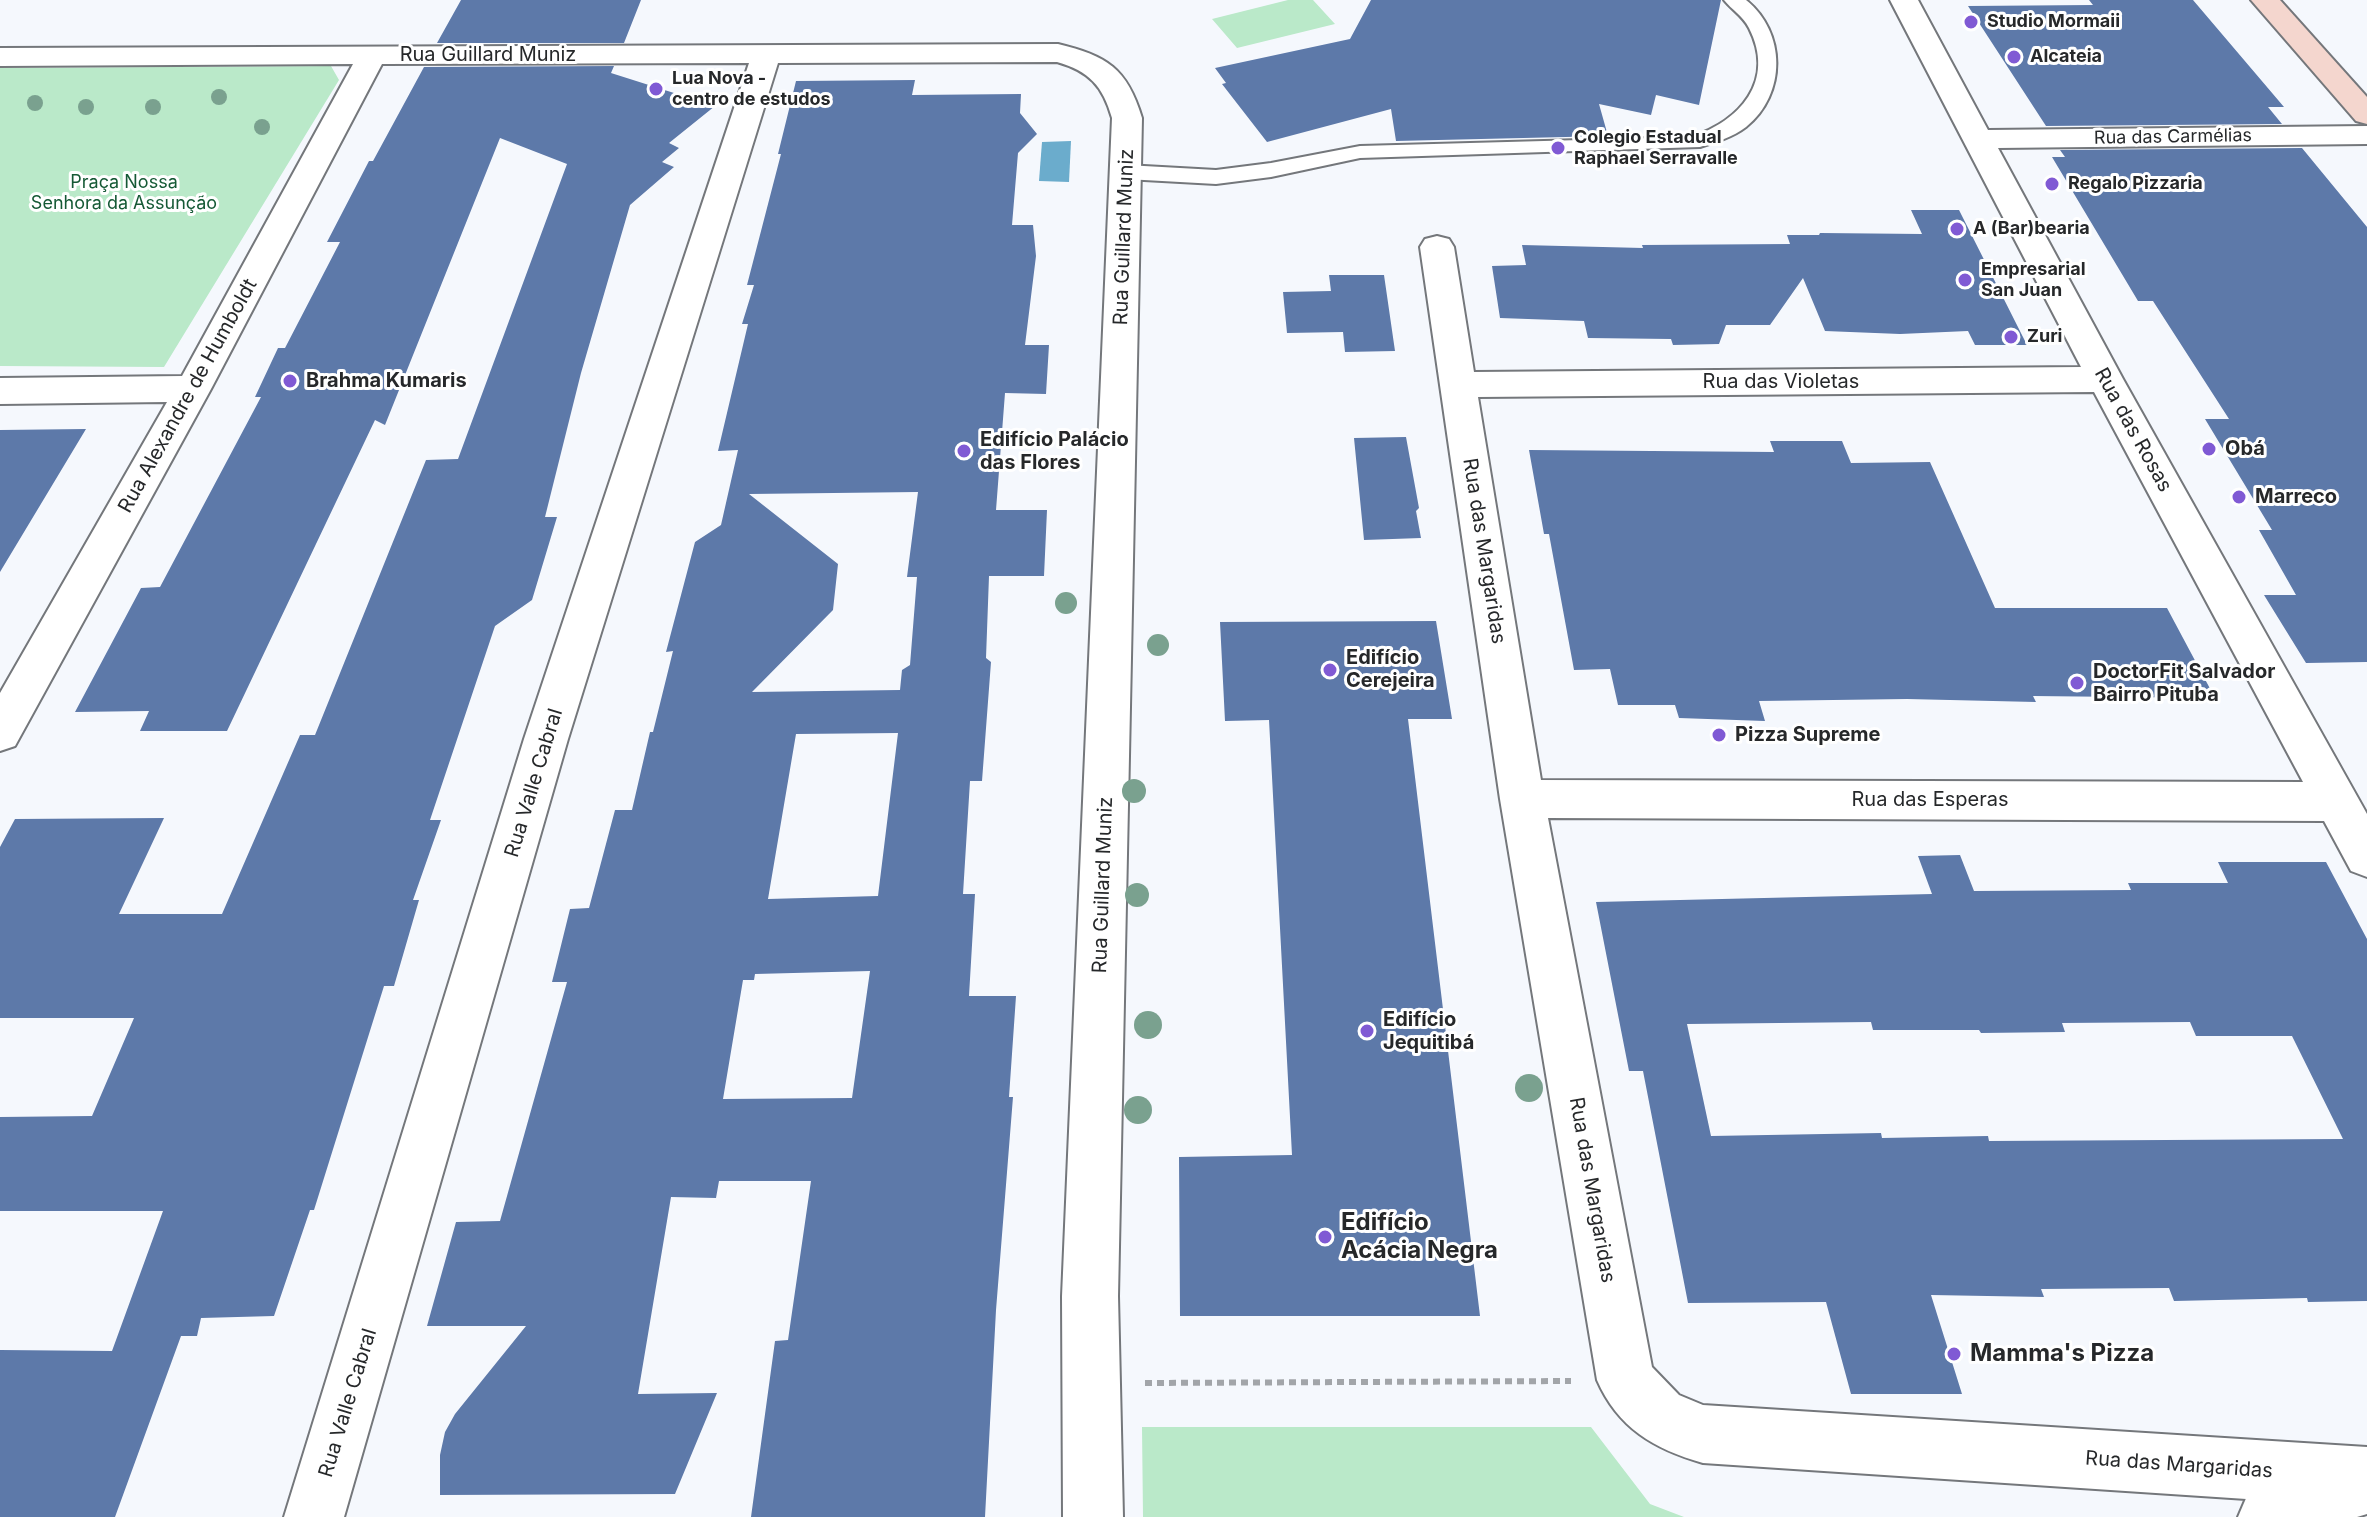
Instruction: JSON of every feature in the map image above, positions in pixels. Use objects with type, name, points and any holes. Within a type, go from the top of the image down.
[{"type":"main road","points":[[2265,0],[2367,115]]},
{"type":"street","name":"Rua das Rosas","points":[[1904,0],[2105,379],[2367,857]]},
{"type":"street","name":"Rua Valle Cabral","points":[[314,1517],[546,739],[767,53]]},
{"type":"street","name":"Rua Guillard Muniz","points":[[0,57],[1058,53],[1084,60],[1106,73],[1120,90],[1127,118],[1126,172],[1090,1296],[1093,1517]]},
{"type":"street","name":"Rua Alexandre de Humboldt","points":[[0,733],[193,389],[372,56]]},
{"type":"street","name":"Rua das Carmélias","points":[[1979,139],[2367,135]]},
{"type":"street","name":"Rua das Margaridas","points":[[1437,247],[1522,799],[1626,1380],[1643,1403],[1670,1425],[1703,1434],[2367,1477]]},
{"type":"street","name":"Rua das Violetas","points":[[1458,385],[2105,379]]},
{"type":"street","points":[[0,391],[193,389]]},
{"type":"street","name":"Rua das Esperas","points":[[1522,799],[2337,802]]},
{"type":"street","points":[[2268,1517],[2367,1484]]},
{"type":"lane","points":[[1126,172],[1216,177],[1256,173],[1360,152],[1693,143],[1723,133],[1743,118],[1756,102],[1764,82],[1768,63],[1766,42],[1759,23],[1734,0]]},
{"type":"path","points":[[1092,1383],[1626,1380]]},
{"type":"green space","points":[[1288,0],[1313,0],[1335,24],[1237,48],[1212,19]]},
{"type":"green space","name":"Praça Nossa Senhora da Assunção","points":[[331,66],[339,80],[164,367],[0,366],[0,68]]},
{"type":"green space","points":[[1142,1427],[1591,1427],[1650,1504],[1684,1517],[1143,1517]]},
{"type":"water","points":[[1071,141],[1069,182],[1039,181],[1042,142]]},
{"type":"building","points":[[461,0],[641,0],[624,43],[437,43]]},
{"type":"building","points":[[1371,0],[1721,0],[1699,105],[1656,95],[1651,115],[1599,104],[1608,136],[1396,141],[1391,109],[1267,142],[1222,84],[1226,83],[1215,68],[1350,39]]},
{"type":"building","points":[[2089,0],[2193,0],[2284,107],[2268,107],[2282,124],[2046,126],[1968,6],[2093,5]]},
{"type":"building","points":[[614,66],[611,73],[715,106],[669,143],[679,148],[662,162],[674,167],[630,205],[581,373],[545,517],[557,517],[532,600],[495,626],[430,820],[441,820],[413,900],[419,900],[394,986],[384,986],[314,1210],[310,1210],[274,1316],[201,1318],[197,1336],[181,1336],[115,1517],[0,1517],[0,1350],[112,1351],[163,1211],[0,1211],[0,1117],[92,1116],[134,1018],[0,1018],[0,847],[15,819],[164,818],[119,914],[222,914],[300,735],[315,735],[426,460],[458,459],[567,164],[500,138],[385,425],[375,420],[227,731],[140,731],[149,711],[75,712],[141,588],[160,587],[261,397],[255,397],[278,348],[285,348],[340,242],[327,242],[369,161],[373,161],[424,67]]},
{"type":"building","points":[[915,80],[912,95],[1021,94],[1020,113],[1037,134],[1018,153],[1012,225],[1033,225],[1036,256],[1025,345],[1049,345],[1046,394],[1005,393],[996,510],[1047,510],[1044,576],[989,576],[986,658],[991,662],[982,781],[970,781],[963,894],[975,894],[969,996],[1016,996],[1009,1097],[1013,1097],[996,1310],[985,1517],[751,1517],[775,1341],[788,1340],[811,1181],[719,1181],[716,1198],[671,1197],[638,1394],[717,1393],[675,1494],[440,1495],[440,1455],[445,1432],[455,1414],[526,1326],[427,1326],[456,1222],[500,1221],[567,982],[552,982],[570,909],[589,908],[615,810],[632,810],[673,651],[666,652],[695,542],[721,525],[738,450],[718,451],[748,324],[742,324],[754,285],[747,285],[781,154],[778,154],[796,81]],"holes":[[[918,492],[907,577],[917,577],[910,665],[902,670],[900,690],[752,692],[833,610],[838,564],[749,494]],[[898,733],[878,896],[768,899],[796,734]],[[870,971],[852,1098],[723,1099],[743,980],[754,980],[755,974]]]},
{"type":"building","points":[[2302,148],[2367,227],[2367,662],[2306,663],[2264,595],[2296,595],[2259,530],[2272,530],[2205,419],[2229,419],[2153,301],[2138,301],[2052,157],[2065,157],[2060,150]]},
{"type":"building","points":[[1911,210],[1959,210],[2027,345],[1975,345],[1968,331],[1900,334],[1825,331],[1803,278],[1770,325],[1726,325],[1719,344],[1673,345],[1671,339],[1588,338],[1584,321],[1500,318],[1492,266],[1526,265],[1522,245],[1643,248],[1642,245],[1790,244],[1787,235],[1922,234]]},
{"type":"building","points":[[1329,275],[1384,275],[1395,351],[1345,352],[1343,332],[1287,333],[1283,292],[1331,291]]},
{"type":"building","points":[[86,429],[0,572],[0,430]]},
{"type":"building","points":[[1406,437],[1419,508],[1416,511],[1421,538],[1364,540],[1354,438]]},
{"type":"building","points":[[1770,441],[1842,441],[1851,463],[1930,462],[1995,608],[2167,608],[2215,698],[2033,696],[2036,702],[1907,699],[1759,701],[1765,721],[1679,718],[1675,705],[1618,705],[1610,669],[1574,670],[1549,534],[1544,534],[1529,450],[1774,452]]},
{"type":"building","points":[[1436,621],[1452,719],[1408,719],[1480,1316],[1180,1316],[1179,1157],[1292,1155],[1269,720],[1225,721],[1220,622]]},
{"type":"building","points":[[1960,855],[1974,891],[2131,890],[2128,883],[2228,883],[2218,862],[2326,862],[2367,939],[2367,1301],[2308,1302],[2307,1298],[2174,1301],[2169,1288],[2041,1289],[2044,1297],[1931,1295],[1962,1394],[1851,1394],[1826,1302],[1688,1303],[1643,1071],[1629,1071],[1596,902],[1932,894],[1918,856]],"holes":[[[1871,1022],[1873,1030],[2065,1032],[2062,1023],[2190,1022],[2196,1036],[2292,1036],[2343,1139],[1989,1141],[1988,1136],[1882,1138],[1881,1133],[1711,1136],[1687,1024]]]},
{"type":"place","name":"Studio Mormaii","points":[[1971,22]]},
{"type":"place","name":"Alcateia","points":[[2014,57]]},
{"type":"place","name":"Lua Nova - centro de estudos","points":[[656,89]]},
{"type":"place","name":"Colegio Estadual Raphael Serravalle","points":[[1558,148]]},
{"type":"place","name":"Regalo Pizzaria","points":[[2052,184]]},
{"type":"place","name":"A (Bar)bearia","points":[[1957,229]]},
{"type":"place","name":"Empresarial San Juan","points":[[1965,280]]},
{"type":"place","name":"Zuri","points":[[2011,337]]},
{"type":"place","name":"Brahma Kumaris","points":[[290,381]]},
{"type":"place","name":"Obá","points":[[2209,449]]},
{"type":"place","name":"Edifício Palácio das Flores","points":[[964,451]]},
{"type":"place","name":"Marreco","points":[[2239,497]]},
{"type":"place","name":"Edifício Cerejeira","points":[[1330,670]]},
{"type":"place","name":"DoctorFit Salvador Bairro Pituba","points":[[2077,683]]},
{"type":"place","name":"Pizza Supreme","points":[[1719,735]]},
{"type":"place","name":"Edifício Jequitibá","points":[[1367,1031]]},
{"type":"place","name":"Edifício Acácia Negra","points":[[1325,1237]]},
{"type":"place","name":"Mamma's Pizza","points":[[1954,1354]]}]
